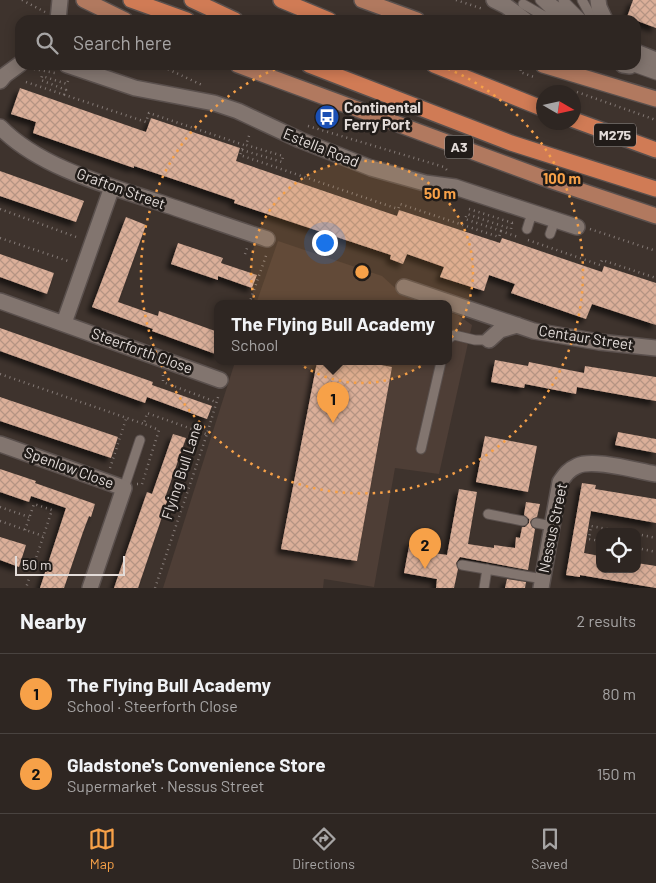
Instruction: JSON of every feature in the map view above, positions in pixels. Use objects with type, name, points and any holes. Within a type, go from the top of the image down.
[{"type":"highway","points":[[131,0],[173,15]]},
{"type":"highway","points":[[192,0],[224,15]]},
{"type":"highway","points":[[281,0],[317,15]]},
{"type":"highway","name":"M275","points":[[322,70],[511,143],[656,189]]},
{"type":"highway","name":"M275","points":[[333,70],[362,85]]},
{"type":"highway","points":[[446,70],[536,106]]},
{"type":"highway","name":"M275","points":[[581,123],[656,150]]},
{"type":"main road","points":[[84,0],[115,15]]},
{"type":"main road","points":[[362,0],[403,15]]},
{"type":"main road","name":"A3","points":[[252,70],[507,164],[656,216]]},
{"type":"main road","points":[[541,72],[656,99]]},
{"type":"street","points":[[58,15],[60,0]]},
{"type":"street","points":[[598,0],[603,15]]},
{"type":"street","points":[[489,5],[506,6],[519,15]]},
{"type":"street","points":[[641,54],[656,60]]},
{"type":"street","points":[[0,81],[15,68]]},
{"type":"street","name":"Estella Road","points":[[68,71],[136,88],[214,103],[238,111],[300,140],[371,168],[425,183],[455,187],[532,213],[553,227],[583,227]]},
{"type":"street","name":"Grafton Street","points":[[0,127],[23,146],[50,162],[248,245],[267,245]]},
{"type":"street","points":[[64,323],[112,187]]},
{"type":"street","name":"Centaur Street","points":[[404,287],[442,300]]},
{"type":"street","name":"Steerforth Close","points":[[0,301],[64,323],[220,384]]},
{"type":"street","name":"Centaur Street","points":[[452,303],[534,331],[599,342],[656,348]]},
{"type":"street","points":[[489,340],[500,330],[516,325]]},
{"type":"street","name":"Spenlow Close","points":[[0,444],[124,488],[90,588]]},
{"type":"street","name":"Nessus Street","points":[[542,584],[560,482],[568,471],[579,464],[594,463],[656,474]]},
{"type":"lane","points":[[540,0],[556,15]]},
{"type":"lane","points":[[548,0],[556,15]]},
{"type":"lane","points":[[552,0],[557,15]]},
{"type":"lane","points":[[563,0],[578,15]]},
{"type":"lane","points":[[582,0],[590,15]]},
{"type":"lane","points":[[527,2],[555,15]]},
{"type":"lane","points":[[641,66],[656,68]]},
{"type":"lane","points":[[641,69],[656,75]]},
{"type":"lane","points":[[527,229],[532,213]]},
{"type":"lane","points":[[452,336],[475,340],[489,340]]},
{"type":"lane","points":[[421,449],[440,365]]},
{"type":"lane","points":[[124,488],[140,440]]},
{"type":"lane","points":[[488,514],[523,521]]},
{"type":"lane","points":[[536,523],[552,526]]},
{"type":"lane","points":[[462,565],[542,584]]},
{"type":"lane","points":[[484,588],[487,570]]},
{"type":"path","points":[[22,0],[49,15]]},
{"type":"path","points":[[456,0],[489,5]]},
{"type":"path","points":[[170,70],[209,88]]},
{"type":"path","points":[[521,70],[520,72],[541,72]]},
{"type":"path","points":[[64,95],[66,90],[41,80],[42,76],[67,84],[68,71]]},
{"type":"path","points":[[26,82],[146,122],[149,113],[244,145],[240,155],[398,209],[400,204],[499,237],[501,231]]},
{"type":"path","points":[[581,93],[656,120]]},
{"type":"path","points":[[306,125],[444,167],[449,172]]},
{"type":"path","points":[[242,150],[282,162],[283,156],[246,145],[251,132]]},
{"type":"path","points":[[0,210],[83,240]]},
{"type":"path","points":[[512,224],[511,229],[467,214],[465,219],[519,237]]},
{"type":"path","points":[[583,227],[656,250]]},
{"type":"path","points":[[0,238],[75,264]]},
{"type":"path","points":[[528,240],[600,265],[602,260],[656,278]]},
{"type":"path","points":[[250,300],[267,245]]},
{"type":"path","points":[[0,374],[144,424],[148,413],[207,434]]},
{"type":"path","name":"Flying Bull Lane","points":[[155,588],[207,434],[220,384]]},
{"type":"path","points":[[108,472],[126,418]]},
{"type":"path","points":[[25,530],[34,504],[52,510],[26,588]]},
{"type":"path","points":[[0,507],[29,517]]},
{"type":"path","points":[[0,521],[43,536]]},
{"type":"path","points":[[596,540],[589,539],[591,526],[602,528]]},
{"type":"path","points":[[641,535],[656,538]]},
{"type":"path","points":[[641,549],[656,552]]},
{"type":"shaded area","points":[[278,241],[382,276],[404,296],[415,300],[257,300]]},
{"type":"shaded area","points":[[452,313],[472,325],[439,474],[395,468],[374,587],[324,579],[323,588],[163,588],[234,365],[452,365]]},
{"type":"building","points":[[633,0],[656,0],[656,28],[641,22],[641,15],[628,15]]},
{"type":"building","points":[[20,88],[146,132],[151,118],[240,148],[236,161],[397,216],[399,210],[500,243],[502,238],[602,272],[604,266],[656,283],[656,325],[592,304],[586,319],[511,293],[515,284],[489,275],[484,291],[440,277],[444,267],[407,254],[403,264],[390,259],[391,255],[234,203],[235,200],[33,133],[36,122],[11,114]]},
{"type":"building","points":[[0,171],[84,201],[76,222],[0,196]]},
{"type":"building","points":[[126,217],[146,225],[118,302],[158,316],[159,311],[214,331],[214,354],[152,331],[153,329],[92,307]]},
{"type":"building","points":[[178,243],[223,258],[221,263],[257,275],[252,288],[218,276],[218,280],[171,264]]},
{"type":"building","points":[[0,254],[54,273],[47,294],[0,277]]},
{"type":"building","points":[[0,328],[153,382],[152,385],[212,406],[207,419],[147,397],[145,403],[0,351]]},
{"type":"building","points":[[495,360],[528,366],[529,362],[584,373],[585,366],[656,377],[656,401],[577,387],[576,394],[525,384],[524,388],[491,382]]},
{"type":"building","points":[[316,365],[381,365],[392,367],[357,561],[281,549]]},
{"type":"building","points":[[0,397],[118,437],[111,458],[0,421]]},
{"type":"building","points":[[618,432],[656,439],[656,453],[615,445]]},
{"type":"building","points":[[173,434],[186,438],[165,498],[168,499],[138,588],[114,588],[147,492],[152,494]]},
{"type":"building","points":[[485,436],[537,446],[528,492],[476,482]]},
{"type":"building","points":[[0,469],[95,504],[83,532],[64,588],[40,588],[66,508],[31,496],[29,502],[0,492]]},
{"type":"building","points":[[582,483],[596,485],[595,489],[656,499],[656,523],[591,511],[584,553],[596,555],[596,573],[641,573],[641,564],[656,566],[656,588],[580,575],[580,577],[566,575]]},
{"type":"building","points":[[459,489],[477,492],[468,544],[494,548],[494,545],[515,548],[516,537],[520,538],[522,527],[529,523],[529,519],[524,515],[526,502],[540,504],[537,517],[530,522],[535,529],[528,570],[460,557],[456,563],[458,569],[454,588],[436,588],[437,579],[404,573],[410,541],[422,543],[420,551],[447,555]]},
{"type":"building","points":[[0,537],[26,545],[19,567],[0,560]]},
{"type":"building","points":[[507,579],[526,582],[525,588],[505,588]]},
{"type":"place","name":"Continental Ferry Port","points":[[327,117]]},
{"type":"place","name":"The Flying Bull Academy","points":[[333,423]]},
{"type":"place","name":"Gladstone's Convenience Store","points":[[425,569]]}]
